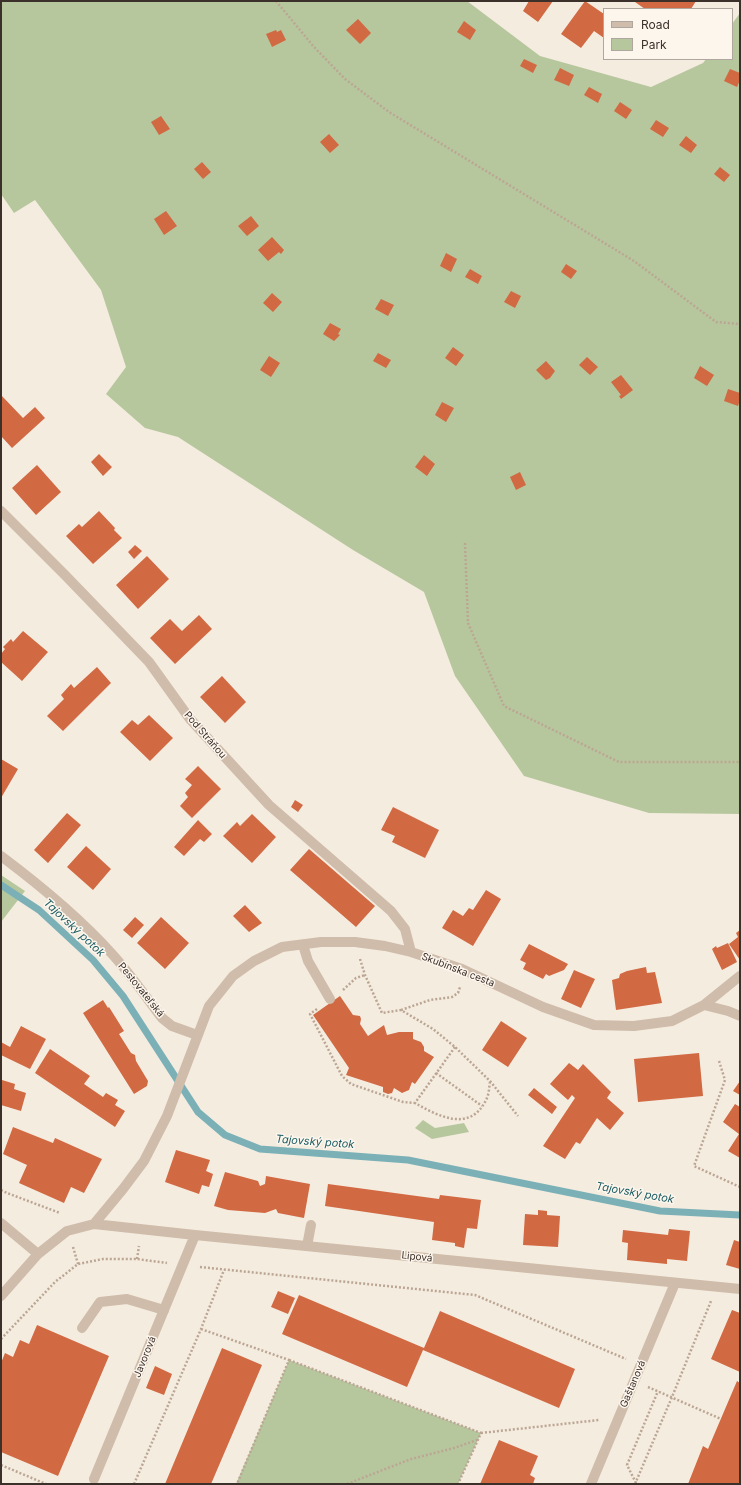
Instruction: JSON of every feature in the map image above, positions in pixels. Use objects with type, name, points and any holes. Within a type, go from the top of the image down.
[{"type":"street","name":"Pod Stráňou","points":[[1,511],[149,662],[190,719],[269,805],[391,911],[406,928],[411,952]]},
{"type":"street","name":"Pestovateľská","points":[[1,856],[31,878],[81,922],[114,956],[162,1018],[172,1026],[197,1035]]},
{"type":"street","name":"Skubínska cesta","points":[[94,1224],[144,1161],[166,1116],[209,1006],[233,976],[254,961],[282,947],[321,942],[355,942],[385,946],[411,952],[462,969],[543,1007],[594,1025],[634,1026],[672,1021],[704,1005],[740,976]]},
{"type":"street","points":[[303,945],[308,961],[330,999]]},
{"type":"street","points":[[704,1005],[728,1011],[740,1016]]},
{"type":"street","points":[[1,1223],[38,1254]]},
{"type":"street","points":[[1,1296],[38,1254],[67,1231],[94,1224]]},
{"type":"street","name":"Lipová","points":[[94,1224],[740,1289]]},
{"type":"street","points":[[307,1246],[311,1225]]},
{"type":"street","name":"Javorová","points":[[94,1479],[195,1235]]},
{"type":"street","name":"Gaštanová","points":[[591,1484],[675,1283]]},
{"type":"street","points":[[82,1328],[100,1302],[127,1299],[164,1310]]},
{"type":"path","points":[[276,1],[314,47],[345,79],[389,112],[634,261],[716,322],[740,324]]},
{"type":"path","points":[[465,544],[468,623],[504,706],[619,762],[740,762]]},
{"type":"path","points":[[359,955],[365,975],[382,1013],[401,1010],[430,1000],[452,997],[458,993],[461,984]]},
{"type":"path","points":[[365,975],[356,978],[310,1014],[342,1076],[351,1084],[403,1102],[415,1102],[435,1114],[459,1121],[477,1114],[487,1099],[490,1081]]},
{"type":"path","points":[[401,1010],[433,1030],[455,1047],[490,1081],[518,1116]]},
{"type":"path","points":[[415,1102],[455,1047]]},
{"type":"path","points":[[719,1061],[724,1080],[694,1166],[740,1187]]},
{"type":"path","points":[[436,1073],[482,1106]]},
{"type":"path","points":[[1,1190],[60,1213]]},
{"type":"path","points":[[137,1259],[140,1242]]},
{"type":"path","points":[[72,1246],[78,1264]]},
{"type":"path","points":[[1,1339],[55,1282],[78,1264],[103,1259],[137,1259],[167,1263]]},
{"type":"path","points":[[200,1267],[475,1295],[626,1358],[624,1363]]},
{"type":"path","points":[[134,1484],[201,1328],[224,1270]]},
{"type":"path","points":[[636,1484],[717,1286]]},
{"type":"path","points":[[201,1328],[481,1433],[599,1420]]},
{"type":"path","points":[[237,1484],[289,1360]]},
{"type":"path","points":[[646,1386],[721,1418]]},
{"type":"path","points":[[636,1484],[627,1465],[658,1391]]},
{"type":"path","points":[[596,1428],[602,1414]]},
{"type":"path","points":[[458,1484],[481,1433]]},
{"type":"path","points":[[347,1484],[411,1459],[478,1440]]},
{"type":"path","points":[[1,1465],[46,1484]]},
{"type":"green space","points":[[1,1],[467,1],[540,56],[651,87],[703,63],[705,60],[733,60],[733,23],[740,13],[740,814],[649,813],[524,776],[455,676],[424,592],[353,550],[178,437],[145,428],[106,394],[126,367],[101,290],[35,200],[14,213],[1,194]]},
{"type":"green space","points":[[1,875],[25,891],[1,922]]},
{"type":"green space","points":[[423,1120],[435,1128],[464,1123],[469,1132],[432,1139],[415,1128]]},
{"type":"green space","points":[[289,1360],[481,1433],[458,1484],[236,1484]]},
{"type":"building","points":[[529,1],[553,1],[538,22],[523,11]]},
{"type":"building","points":[[585,1],[603,13],[603,37],[594,31],[581,48],[561,34]]},
{"type":"building","points":[[696,1],[692,8],[644,8],[635,2]]},
{"type":"building","points":[[358,19],[371,33],[360,44],[346,30]]},
{"type":"building","points":[[464,21],[476,30],[470,40],[457,32]]},
{"type":"building","points":[[276,30],[277,32],[281,30],[286,40],[272,47],[266,34]]},
{"type":"building","points":[[524,59],[537,65],[533,73],[520,66]]},
{"type":"building","points":[[560,68],[574,75],[569,86],[554,80]]},
{"type":"building","points":[[730,69],[740,73],[740,80],[737,87],[724,81]]},
{"type":"building","points":[[589,87],[602,94],[598,103],[584,95]]},
{"type":"building","points":[[620,102],[632,110],[626,119],[614,111]]},
{"type":"building","points":[[161,116],[170,129],[159,135],[151,122]]},
{"type":"building","points":[[656,120],[669,128],[663,137],[650,129]]},
{"type":"building","points":[[329,134],[339,145],[330,153],[320,142]]},
{"type":"building","points":[[686,136],[697,145],[691,153],[679,145]]},
{"type":"building","points":[[202,162],[211,172],[203,179],[194,169]]},
{"type":"building","points":[[720,167],[730,175],[724,182],[714,174]]},
{"type":"building","points":[[166,211],[177,226],[164,235],[154,219]]},
{"type":"building","points":[[251,216],[259,226],[247,236],[238,226]]},
{"type":"building","points":[[272,237],[284,250],[281,254],[279,252],[268,261],[258,250]]},
{"type":"building","points":[[446,253],[457,259],[451,272],[440,266]]},
{"type":"building","points":[[566,264],[577,271],[571,279],[561,272]]},
{"type":"building","points":[[470,269],[482,276],[478,284],[465,277]]},
{"type":"building","points":[[511,291],[521,296],[515,308],[504,302]]},
{"type":"building","points":[[272,293],[282,302],[273,312],[263,303]]},
{"type":"building","points":[[381,299],[394,305],[388,316],[375,309]]},
{"type":"building","points":[[330,323],[341,329],[338,334],[340,335],[334,341],[323,334]]},
{"type":"building","points":[[453,347],[464,355],[456,366],[445,358]]},
{"type":"building","points":[[378,353],[391,360],[386,368],[373,361]]},
{"type":"building","points":[[269,356],[280,363],[271,377],[260,370]]},
{"type":"building","points":[[587,357],[598,367],[590,375],[579,365]]},
{"type":"building","points":[[546,361],[555,371],[550,378],[546,380],[536,370]]},
{"type":"building","points":[[700,366],[714,375],[707,386],[694,378]]},
{"type":"building","points":[[621,375],[633,390],[621,399],[619,396],[621,395],[611,382]]},
{"type":"building","points":[[728,389],[740,393],[738,406],[724,401]]},
{"type":"building","points":[[1,395],[23,418],[35,407],[45,418],[12,448],[1,436]]},
{"type":"building","points":[[442,402],[454,408],[446,422],[435,415]]},
{"type":"building","points":[[99,454],[112,467],[103,476],[91,462]]},
{"type":"building","points":[[424,455],[435,464],[427,476],[415,467]]},
{"type":"building","points":[[37,465],[61,492],[36,515],[12,488]]},
{"type":"building","points":[[520,472],[526,485],[516,490],[510,477]]},
{"type":"building","points":[[99,511],[122,538],[93,564],[66,536],[79,524],[82,527]]},
{"type":"building","points":[[135,545],[142,551],[134,559],[128,552]]},
{"type":"building","points":[[147,556],[169,579],[138,609],[116,585]]},
{"type":"building","points":[[199,615],[212,629],[175,664],[150,638],[170,619],[182,631]]},
{"type":"building","points":[[23,631],[48,652],[22,681],[1,662],[1,654],[5,649],[3,647],[11,639],[13,642]]},
{"type":"building","points":[[97,667],[111,683],[63,731],[47,716],[64,699],[61,695],[71,684],[74,688]]},
{"type":"building","points":[[222,676],[246,702],[225,723],[200,697]]},
{"type":"building","points":[[149,715],[173,738],[150,761],[120,732],[132,720],[138,725]]},
{"type":"building","points":[[1,759],[18,769],[1,798]]},
{"type":"building","points":[[198,766],[221,789],[192,818],[180,806],[188,797],[185,793],[192,785],[185,779]]},
{"type":"building","points":[[295,800],[303,805],[298,812],[291,807]]},
{"type":"building","points":[[393,807],[439,830],[425,858],[392,842],[395,836],[381,830]]},
{"type":"building","points":[[67,813],[81,825],[48,863],[34,850]]},
{"type":"building","points":[[252,814],[276,837],[252,863],[223,836],[237,822],[240,826]]},
{"type":"building","points":[[198,820],[212,834],[204,842],[200,839],[184,856],[174,847]]},
{"type":"building","points":[[86,846],[111,869],[93,890],[67,867]]},
{"type":"building","points":[[309,849],[375,906],[356,927],[290,870]]},
{"type":"building","points":[[486,890],[501,899],[473,946],[442,928],[453,910],[463,916],[469,908],[473,910]]},
{"type":"building","points":[[245,905],[262,923],[249,932],[233,916]]},
{"type":"building","points":[[135,917],[144,925],[132,938],[123,930]]},
{"type":"building","points":[[161,917],[189,943],[165,969],[137,943]]},
{"type":"building","points":[[740,930],[740,960],[729,944],[738,937],[736,933]]},
{"type":"building","points":[[728,943],[737,962],[722,970],[712,949],[716,946],[717,948]]},
{"type":"building","points":[[529,944],[568,964],[564,970],[549,976],[546,974],[543,979],[523,969],[526,963],[520,960]]},
{"type":"building","points":[[646,967],[647,973],[655,972],[662,1003],[616,1010],[612,980],[619,978],[620,974],[627,971]]},
{"type":"building","points":[[574,970],[595,979],[581,1008],[561,999]]},
{"type":"building","points":[[340,996],[353,1015],[360,1016],[360,1024],[368,1036],[384,1025],[387,1035],[399,1032],[413,1032],[413,1039],[421,1042],[424,1047],[424,1051],[434,1057],[415,1084],[412,1082],[409,1090],[402,1093],[394,1088],[392,1093],[388,1094],[383,1092],[383,1087],[346,1075],[349,1068],[313,1015]]},
{"type":"building","points":[[103,1000],[124,1031],[119,1034],[131,1053],[135,1055],[136,1061],[148,1081],[147,1086],[134,1094],[83,1013]]},
{"type":"building","points":[[501,1021],[527,1038],[508,1067],[482,1050]]},
{"type":"building","points":[[21,1026],[46,1039],[30,1069],[1,1055],[1,1042],[10,1047]]},
{"type":"building","points":[[50,1049],[90,1076],[84,1084],[103,1097],[106,1093],[118,1100],[115,1105],[125,1111],[115,1127],[35,1073]]},
{"type":"building","points":[[699,1053],[703,1096],[638,1102],[634,1059]]},
{"type":"building","points":[[569,1063],[578,1070],[583,1064],[611,1092],[607,1098],[624,1113],[610,1130],[597,1118],[580,1144],[576,1142],[565,1159],[543,1146],[575,1098],[572,1095],[568,1100],[550,1084]]},
{"type":"building","points":[[2,1080],[15,1084],[14,1089],[26,1093],[21,1111],[1,1105]]},
{"type":"building","points":[[740,1081],[740,1095],[733,1091]]},
{"type":"building","points":[[534,1088],[557,1107],[552,1114],[528,1095]]},
{"type":"building","points":[[735,1104],[740,1107],[740,1158],[728,1151],[739,1134],[723,1122]]},
{"type":"building","points":[[13,1127],[53,1143],[55,1138],[102,1159],[84,1193],[71,1187],[64,1203],[19,1183],[27,1165],[3,1154]]},
{"type":"building","points":[[176,1150],[210,1160],[206,1171],[213,1174],[209,1187],[202,1185],[199,1194],[165,1182]]},
{"type":"building","points":[[225,1172],[258,1181],[260,1186],[265,1184],[266,1176],[310,1184],[304,1218],[278,1213],[276,1209],[265,1213],[228,1210],[214,1206]]},
{"type":"building","points":[[328,1184],[439,1199],[440,1195],[481,1200],[477,1229],[467,1228],[464,1248],[455,1246],[455,1243],[432,1240],[434,1222],[325,1206]]},
{"type":"building","points":[[538,1210],[547,1211],[547,1215],[560,1216],[558,1247],[523,1245],[525,1214],[538,1215]]},
{"type":"building","points":[[669,1229],[690,1231],[687,1261],[667,1259],[667,1264],[627,1260],[628,1243],[622,1242],[623,1230],[668,1235]]},
{"type":"building","points":[[734,1240],[740,1242],[740,1269],[726,1265]]},
{"type":"building","points":[[278,1291],[295,1298],[288,1314],[271,1307]]},
{"type":"building","points":[[299,1295],[424,1348],[440,1311],[575,1369],[559,1408],[423,1350],[407,1387],[282,1334]]},
{"type":"building","points":[[732,1310],[740,1313],[740,1372],[711,1359]]},
{"type":"building","points":[[37,1325],[109,1356],[58,1476],[1,1452],[1,1363],[5,1353],[13,1357],[20,1340],[29,1344]]},
{"type":"building","points":[[222,1348],[262,1365],[211,1484],[165,1484]]},
{"type":"building","points":[[155,1366],[172,1374],[164,1395],[146,1388]]},
{"type":"building","points":[[737,1381],[740,1383],[740,1484],[688,1484],[703,1446],[708,1449]]},
{"type":"building","points":[[499,1440],[538,1456],[530,1475],[535,1478],[533,1484],[480,1484]]},
{"type":"waterway","name":"Tajovský potok","points":[[1,885],[39,910],[93,960],[123,996],[198,1112],[225,1135],[260,1149],[408,1160],[660,1211],[740,1215]]}]
